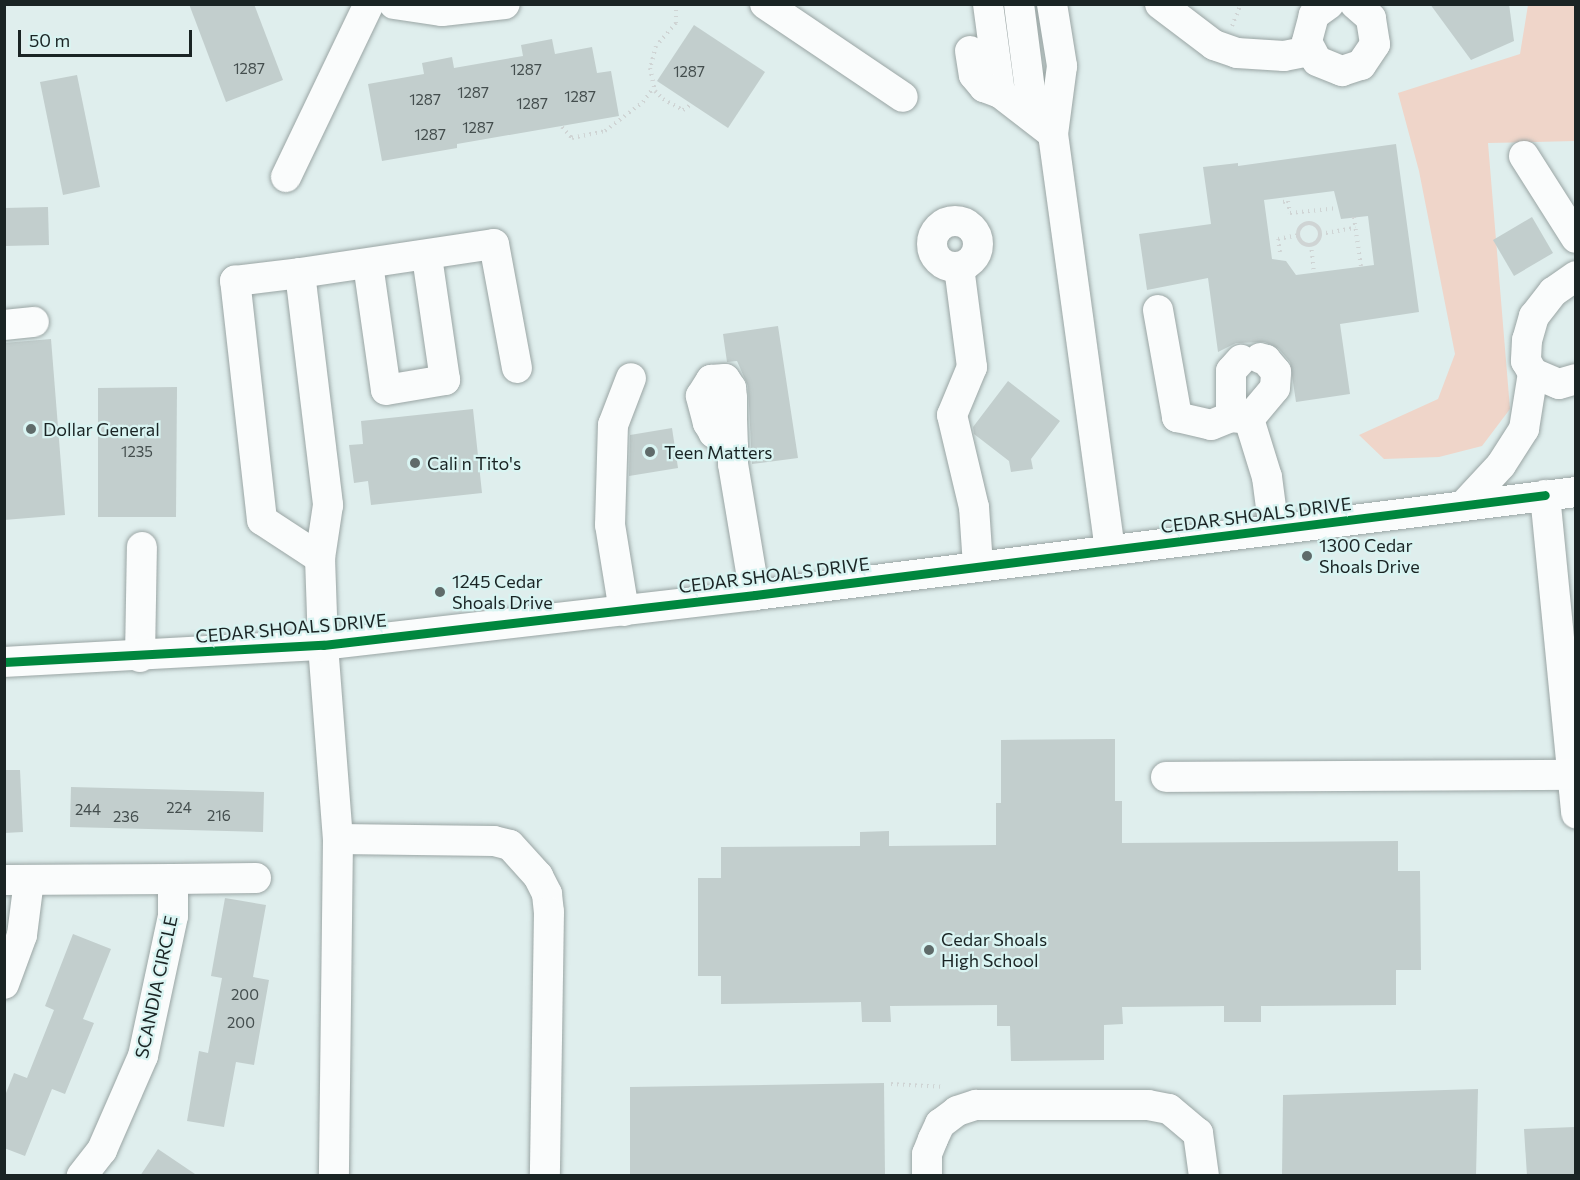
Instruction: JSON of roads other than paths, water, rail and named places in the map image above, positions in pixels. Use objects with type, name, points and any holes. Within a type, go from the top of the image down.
[{"type":"street","points":[[286,177],[369,4]]},
{"type":"street","points":[[394,4],[442,11],[505,4]]},
{"type":"street","points":[[765,4],[903,97]]},
{"type":"street","points":[[988,4],[1000,93]]},
{"type":"street","points":[[1019,4],[1030,90],[1053,134]]},
{"type":"street","points":[[1033,4],[1110,549]]},
{"type":"street","points":[[1052,4],[1062,66],[1053,134]]},
{"type":"street","points":[[1160,4],[1214,45],[1237,54],[1284,56],[1310,51]]},
{"type":"street","points":[[1329,4],[1314,15],[1307,30],[1310,51],[1330,69],[1342,71],[1361,65],[1371,55],[1376,36],[1371,18],[1355,4]]},
{"type":"street","points":[[970,51],[974,75],[984,87],[1000,93],[1053,134]]},
{"type":"street","points":[[1524,156],[1575,238]]},
{"type":"street","points":[[320,558],[262,520],[235,281],[427,256],[494,244],[517,368]]},
{"type":"street","points":[[368,264],[386,390],[445,380],[427,256]]},
{"type":"street","points":[[959,267],[972,367],[952,415],[974,507],[978,566]]},
{"type":"street","points":[[300,273],[328,505],[320,558],[323,645],[338,839],[334,1176]]},
{"type":"street","points":[[1464,505],[1500,465],[1524,429],[1533,373],[1527,361],[1527,340],[1534,316],[1553,292],[1575,276]]},
{"type":"street","points":[[1158,310],[1177,417],[1211,425],[1240,418],[1275,388],[1276,372],[1266,360],[1250,359],[1231,371],[1240,418],[1267,477],[1274,530]]},
{"type":"street","points":[[4,325],[34,322]]},
{"type":"street","points":[[1533,373],[1559,384],[1575,379]]},
{"type":"street","points":[[624,610],[610,525],[613,425],[632,378]]},
{"type":"street","points":[[733,447],[755,595]]},
{"type":"street","name":"CEDAR SHOALS DRIVE","points":[[4,662],[140,657],[323,645],[755,595],[1575,492]]},
{"type":"street","points":[[1545,495],[1565,606],[1575,813]]},
{"type":"street","points":[[140,657],[142,547]]},
{"type":"street","points":[[1166,777],[1572,774]]},
{"type":"street","points":[[338,839],[494,841],[510,845],[538,876],[547,894],[549,912],[545,1176]]},
{"type":"street","points":[[4,984],[21,935],[16,880],[255,878]]},
{"type":"street","name":"SCANDIA CIRCLE","points":[[82,1176],[102,1150],[143,1056],[173,916],[173,879]]},
{"type":"street","points":[[927,1176],[927,1154],[933,1139],[940,1124],[957,1111],[976,1105],[1148,1105],[1169,1109],[1198,1133],[1204,1176]]},
{"type":"place","name":"Dollar General","points":[[31,429]]},
{"type":"place","name":"Teen Matters","points":[[650,452]]},
{"type":"place","name":"Cali n Tito's","points":[[415,463]]},
{"type":"place","name":"1300 Cedar Shoals Drive","points":[[1307,556]]},
{"type":"place","name":"1245 Cedar Shoals Drive","points":[[440,592]]},
{"type":"place","name":"Cedar Shoals High School","points":[[929,950]]}]
